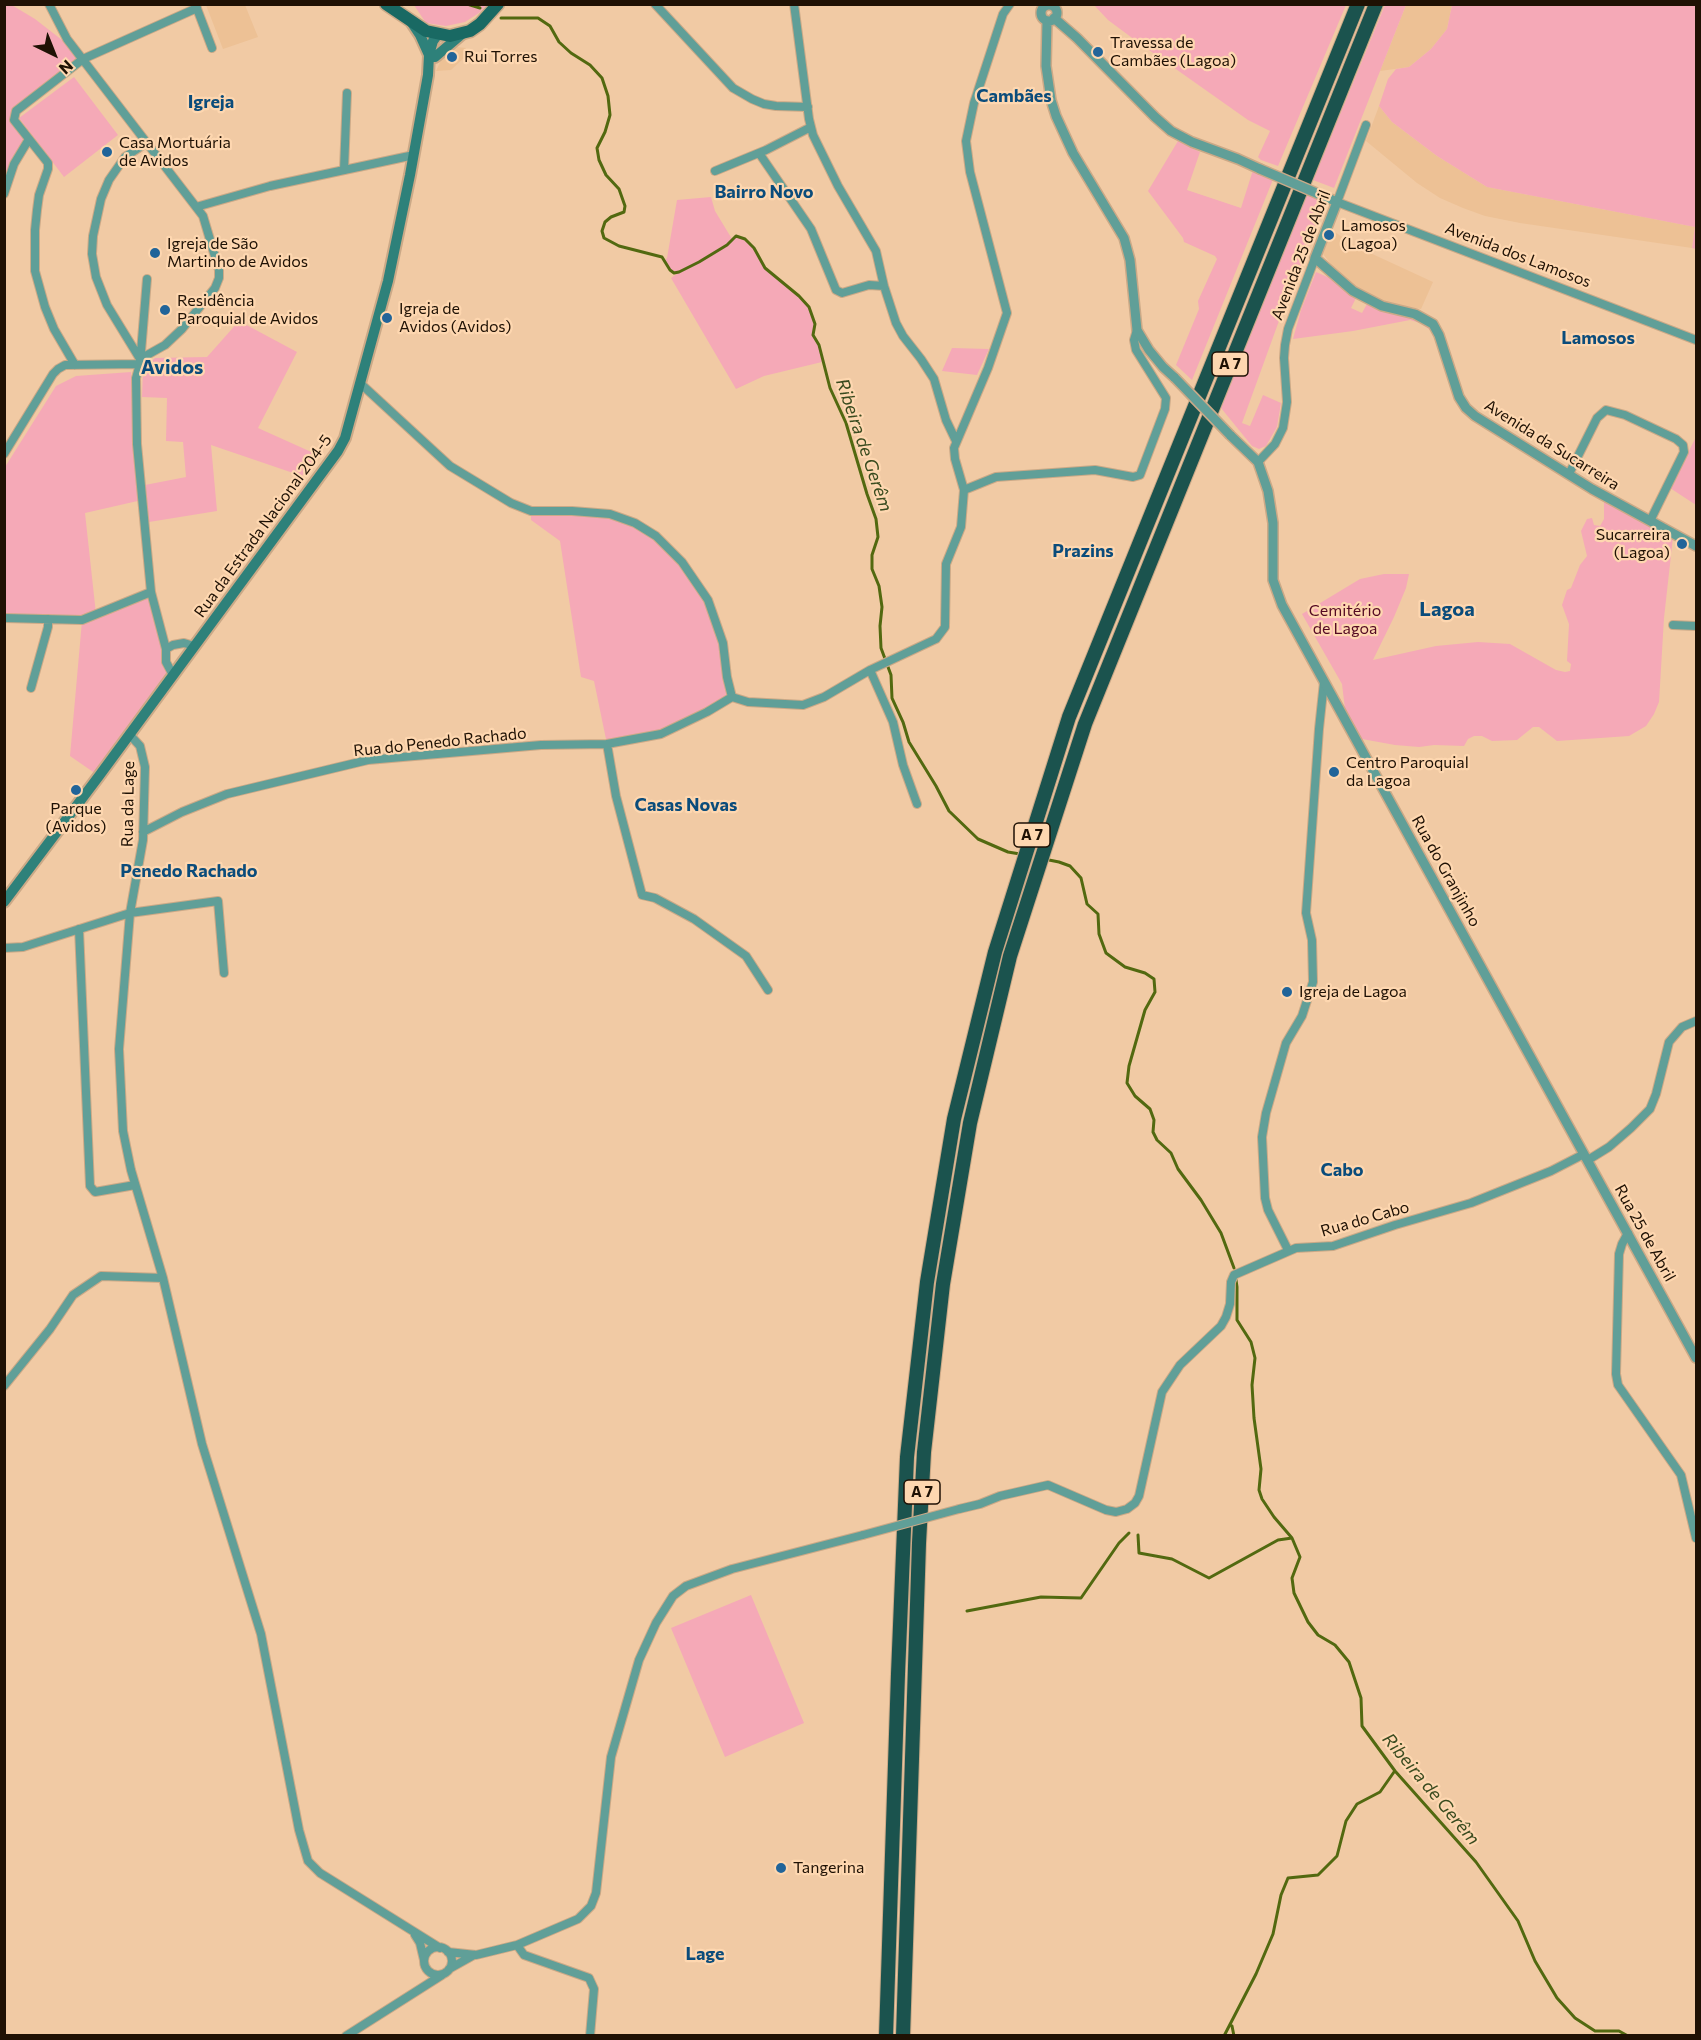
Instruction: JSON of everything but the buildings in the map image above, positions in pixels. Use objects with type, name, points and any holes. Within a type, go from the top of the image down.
[{"type":"highway","name":"A 7","points":[[886,2036],[907,1457],[927,1282],[954,1119],[995,952],[1069,717],[1358,4]]},
{"type":"highway","name":"A 7","points":[[903,2036],[924,1452],[943,1284],[970,1123],[1010,956],[1085,724],[1376,4]]},
{"type":"main road","points":[[386,4],[426,31],[450,36],[462,34]]},
{"type":"main road","points":[[432,56],[480,24],[498,4]]},
{"type":"main road","points":[[411,22],[432,56]]},
{"type":"main road","points":[[432,56],[433,42],[438,34]]},
{"type":"main road","name":"Rua da Estrada Nacional 204-5","points":[[4,902],[338,451],[347,432],[388,281],[432,56]]},
{"type":"street","points":[[4,454],[53,374],[65,365],[140,361],[165,345],[182,329],[215,288],[219,279],[219,270],[203,216],[67,39],[48,4]]},
{"type":"street","points":[[656,4],[733,88],[764,104],[808,107]]},
{"type":"street","points":[[794,4],[811,127],[827,165],[876,251],[884,286],[897,323],[903,336],[934,379],[946,420],[956,441]]},
{"type":"street","points":[[964,490],[996,477],[1095,470],[1133,477],[1140,475],[1166,403],[1164,394],[1136,350],[1134,339],[1137,330],[1130,260],[1124,238],[1073,153],[1051,100],[1045,41],[1051,20],[1057,12],[1054,7],[1046,5]]},
{"type":"street","points":[[75,365],[49,318],[35,271],[37,210],[48,163],[14,120],[16,111],[83,59],[196,6],[212,48]]},
{"type":"street","points":[[361,384],[450,466],[511,503],[531,511],[610,514],[635,523],[656,536],[682,562],[708,600],[723,643],[732,697],[748,702],[802,705],[824,697],[870,670],[936,639],[945,627],[946,564],[961,527],[964,490],[954,453],[956,441],[988,368],[1007,314],[970,172],[966,141],[974,103],[1005,6]]},
{"type":"street","points":[[1051,20],[1077,38],[1139,102],[1171,131],[1191,142],[1238,159],[1333,200]]},
{"type":"street","points":[[344,170],[347,93]]},
{"type":"street","name":"Avenida 25 de Abril","points":[[1258,462],[1275,444],[1285,422],[1287,402],[1284,358],[1288,328],[1315,258],[1333,200],[1366,125]]},
{"type":"street","points":[[715,171],[759,153],[811,127]]},
{"type":"street","points":[[4,194],[14,164],[29,139]]},
{"type":"street","points":[[140,361],[107,305],[96,277],[92,254],[99,209],[109,180],[125,157],[146,143]]},
{"type":"street","points":[[759,153],[811,229],[836,290],[842,293],[870,285],[884,286]]},
{"type":"street","points":[[196,207],[270,186],[414,155]]},
{"type":"street","name":"Avenida dos Lamosos","points":[[1333,200],[1696,340]]},
{"type":"street","name":"Avenida da Sucarreira","points":[[1315,258],[1342,283],[1360,295],[1382,306],[1415,314],[1433,324],[1439,335],[1459,397],[1475,416],[1618,504],[1651,519],[1696,546]]},
{"type":"street","points":[[147,279],[140,361],[136,378],[137,444],[151,592],[166,649],[166,662],[173,675]]},
{"type":"street","points":[[1137,330],[1163,367],[1258,462]]},
{"type":"street","points":[[1569,474],[1597,418],[1606,410],[1625,415],[1676,439],[1683,445],[1684,452],[1651,519]]},
{"type":"street","name":"Rua do Granjinho","points":[[1258,462],[1268,491],[1273,523],[1272,572],[1275,588],[1324,682],[1586,1157]]},
{"type":"street","points":[[4,618],[82,620],[151,592]]},
{"type":"street","points":[[31,688],[48,627],[48,619]]},
{"type":"street","points":[[1673,625],[1696,626]]},
{"type":"street","points":[[166,649],[184,643],[194,646]]},
{"type":"street","points":[[870,670],[893,722],[903,765],[917,804]]},
{"type":"street","points":[[1288,1250],[1264,1198],[1262,1137],[1266,1113],[1286,1043],[1302,1016],[1313,982],[1312,940],[1306,913],[1324,682]]},
{"type":"street","name":"Rua do Penedo Rachado","points":[[143,832],[182,812],[227,794],[368,760],[542,745],[607,744],[661,734],[732,697]]},
{"type":"street","name":"Rua da Lage","points":[[129,734],[140,746],[144,757],[143,832],[130,913],[119,1049],[123,1131],[135,1185],[163,1278],[202,1444],[261,1634],[299,1830],[308,1861],[320,1873],[440,1948]]},
{"type":"street","points":[[607,744],[620,813],[642,894],[656,898],[694,919],[746,956],[768,990]]},
{"type":"street","points":[[4,948],[22,946],[130,913],[218,901],[224,973]]},
{"type":"street","points":[[79,929],[90,1186],[95,1192],[135,1185]]},
{"type":"street","name":"Rua do Cabo","points":[[517,1945],[578,1919],[591,1906],[596,1893],[611,1757],[639,1660],[656,1623],[673,1596],[686,1586],[732,1569],[1048,1485],[1106,1510],[1116,1512],[1127,1509],[1135,1503],[1139,1496],[1150,1451],[1156,1410],[1162,1392],[1168,1380],[1189,1355],[1221,1326],[1230,1304],[1231,1282],[1234,1275],[1288,1250],[1304,1246],[1333,1246],[1471,1203],[1609,1147],[1650,1109],[1669,1042],[1682,1027],[1696,1021]]},
{"type":"street","name":"Rua 25 de Abril","points":[[1586,1157],[1696,1358]]},
{"type":"street","points":[[1628,1233],[1619,1254],[1616,1374],[1618,1385],[1681,1475],[1696,1538]]},
{"type":"street","points":[[4,1386],[50,1329],[73,1294],[100,1276],[163,1278]]},
{"type":"street","points":[[415,1933],[423,1951],[424,1964],[424,1976],[418,1991]]},
{"type":"street","points":[[346,2036],[449,1969],[476,1955],[517,1945],[524,1955],[589,1978],[594,1989],[590,2036]]},
{"type":"street","points":[[424,1964],[427,1952],[435,1948],[476,1955]]},
{"type":"street","points":[[448,1952],[452,1960],[449,1969]]},
{"type":"street","points":[[424,1964],[432,1974],[442,1975]]},
{"type":"shaded area","points":[[206,5],[245,5],[258,37],[223,49]]},
{"type":"shaded area","points":[[1406,5],[1452,5],[1447,29],[1431,49],[1409,67],[1380,71]]},
{"type":"shaded area","points":[[457,47],[466,48],[466,56],[451,70],[436,71],[443,56]]},
{"type":"shaded area","points":[[1379,106],[1392,122],[1437,156],[1487,187],[1695,227],[1692,248],[1520,223],[1485,216],[1440,198],[1417,183],[1366,141]]},
{"type":"shaded area","points":[[1332,230],[1355,246],[1433,282],[1421,309],[1376,299],[1341,277],[1323,254]]},
{"type":"green space","points":[[10,4],[35,19],[62,40],[67,39],[83,59],[16,111],[14,120],[27,137],[5,186],[4,5]]},
{"type":"green space","points":[[414,5],[487,5],[465,22],[446,26],[426,23]]},
{"type":"green space","points":[[1094,5],[1346,5],[1278,166],[1258,157],[1270,131],[1248,120],[1139,43],[1108,20]]},
{"type":"green space","points":[[1385,5],[1406,5],[1334,188],[1313,180]]},
{"type":"green space","points":[[1452,5],[1696,5],[1696,249],[1692,248],[1695,227],[1487,187],[1437,156],[1392,122],[1379,106],[1388,79],[1396,69],[1409,67],[1431,49],[1447,29]]},
{"type":"green space","points":[[74,77],[118,135],[64,177],[19,118]]},
{"type":"green space","points":[[1178,141],[1200,152],[1187,190],[1241,208],[1253,170],[1274,177],[1192,380],[1176,365],[1199,309],[1198,301],[1217,259],[1184,242],[1148,191]]},
{"type":"green space","points":[[1307,194],[1326,203],[1284,307],[1242,423],[1250,426],[1263,395],[1281,403],[1277,427],[1266,446],[1259,449],[1252,446],[1221,408]]},
{"type":"green space","points":[[711,197],[715,211],[732,239],[736,236],[745,239],[754,248],[765,268],[809,307],[815,324],[813,335],[819,345],[822,362],[764,376],[736,389],[671,278],[678,273],[670,270],[665,261],[677,200]]},
{"type":"green space","points":[[1316,272],[1330,278],[1356,298],[1351,308],[1362,313],[1367,304],[1419,320],[1430,327],[1433,332],[1420,323],[1410,320],[1293,339],[1301,310]]},
{"type":"green space","points":[[239,321],[297,352],[258,428],[318,455],[302,476],[211,445],[217,511],[149,522],[145,485],[186,477],[183,442],[166,441],[167,398],[142,397],[143,369],[155,358],[207,357]]},
{"type":"green space","points":[[952,348],[989,349],[977,375],[942,371]]},
{"type":"green space","points":[[131,372],[142,500],[85,513],[96,614],[151,592],[173,675],[99,776],[70,756],[82,621],[5,618],[5,467],[56,386],[76,376]]},
{"type":"green space","points":[[1696,437],[1696,505],[1670,488]]},
{"type":"green space","name":"Cemitério de Lagoa","points":[[1604,501],[1673,537],[1664,618],[1659,702],[1646,726],[1629,736],[1557,741],[1539,727],[1533,727],[1517,740],[1492,741],[1482,736],[1474,736],[1468,739],[1464,746],[1419,747],[1362,739],[1345,709],[1342,684],[1302,614],[1360,579],[1384,574],[1409,574],[1394,617],[1373,660],[1436,646],[1478,642],[1510,644],[1556,670],[1570,671],[1571,664],[1567,661],[1569,624],[1562,605],[1567,590],[1571,588],[1580,565],[1587,556],[1581,531],[1587,519],[1592,518],[1594,525],[1600,526],[1604,519]]},
{"type":"green space","points":[[531,511],[610,514],[635,523],[682,562],[708,600],[723,643],[732,697],[674,728],[607,744],[594,681],[581,677],[560,541],[531,520]]},
{"type":"green space","points":[[751,1595],[804,1723],[725,1757],[671,1628]]},
{"type":"waterway","name":"Ribeira de Gerêm","points":[[467,4],[480,8]]},
{"type":"waterway","name":"Ribeira de Gerêm","points":[[501,18],[538,18],[550,26],[559,42],[590,65],[602,78],[608,96],[610,115],[597,148],[599,160],[606,175],[619,189],[625,206],[624,212],[605,222],[602,231],[604,238],[619,246],[662,257],[674,273],[699,262],[727,245],[736,236],[745,239],[754,248],[765,268],[809,307],[815,324],[813,335],[819,345],[830,388],[846,423],[876,519],[878,537],[872,555],[872,569],[879,586],[882,607],[881,648],[891,675],[892,698],[909,742],[949,811],[978,839],[1008,852],[1020,854]]},
{"type":"waterway","name":"Ribeira de Gerêm","points":[[1044,859],[1070,866],[1081,878],[1087,904],[1098,914],[1099,934],[1106,953],[1125,967],[1145,973],[1154,979],[1155,992],[1145,1010],[1129,1066],[1127,1083],[1135,1096],[1150,1109],[1154,1120],[1153,1132],[1157,1140],[1171,1153],[1178,1169],[1201,1200],[1221,1233],[1234,1268]]},
{"type":"waterway","name":"Ribeira de Gerêm","points":[[1236,1280],[1237,1320],[1251,1342],[1255,1358],[1252,1385],[1261,1469],[1259,1490],[1274,1517],[1292,1538],[1300,1557],[1292,1578],[1294,1593],[1308,1622],[1318,1635],[1335,1645],[1349,1662],[1361,1698],[1362,1726],[1395,1771],[1476,1862],[1518,1921],[1535,1961],[1557,1998],[1575,2018],[1595,2031],[1619,2031],[1628,2036]]},
{"type":"waterway","points":[[967,1611],[1041,1597],[1081,1598],[1119,1543],[1129,1533]]},
{"type":"waterway","points":[[1138,1535],[1139,1553],[1172,1559],[1209,1578],[1278,1540],[1292,1538]]},
{"type":"waterway","points":[[1224,2036],[1256,1974],[1273,1934],[1281,1895],[1288,1878],[1318,1875],[1337,1856],[1346,1821],[1357,1804],[1380,1792],[1394,1772]]},
{"type":"waterway","points":[[1232,2026],[1234,2036]]},
{"type":"place","name":"Travessa de Cambães (Lagoa)","points":[[1098,52]]},
{"type":"place","name":"Rui Torres","points":[[452,57]]},
{"type":"place","name":"Casa Mortuária de Avidos","points":[[107,152]]},
{"type":"place","name":"Lamosos (Lagoa)","points":[[1329,235]]},
{"type":"place","name":"Igreja de São Martinho de Avidos","points":[[155,253]]},
{"type":"place","name":"Residência Paroquial de Avidos","points":[[165,310]]},
{"type":"place","name":"Igreja de Avidos (Avidos)","points":[[387,318]]},
{"type":"place","name":"Sucarreira (Lagoa)","points":[[1682,544]]},
{"type":"place","name":"Centro Paroquial da Lagoa","points":[[1334,772]]},
{"type":"place","name":"Parque (Avidos)","points":[[76,790]]},
{"type":"place","name":"Igreja de Lagoa","points":[[1287,992]]},
{"type":"place","name":"Tangerina","points":[[781,1868]]},
{"type":"district","name":"Cambães","points":[[1014,96]]},
{"type":"district","name":"Igreja","points":[[211,102]]},
{"type":"district","name":"Bairro Novo","points":[[764,192]]},
{"type":"district","name":"Lamosos","points":[[1598,338]]},
{"type":"district","name":"Avidos","points":[[172,367]]},
{"type":"district","name":"Prazins","points":[[1083,551]]},
{"type":"district","name":"Lagoa","points":[[1447,609]]},
{"type":"district","name":"Casas Novas","points":[[686,805]]},
{"type":"district","name":"Penedo Rachado","points":[[189,871]]},
{"type":"district","name":"Cabo","points":[[1342,1170]]},
{"type":"district","name":"Lage","points":[[705,1954]]}]
